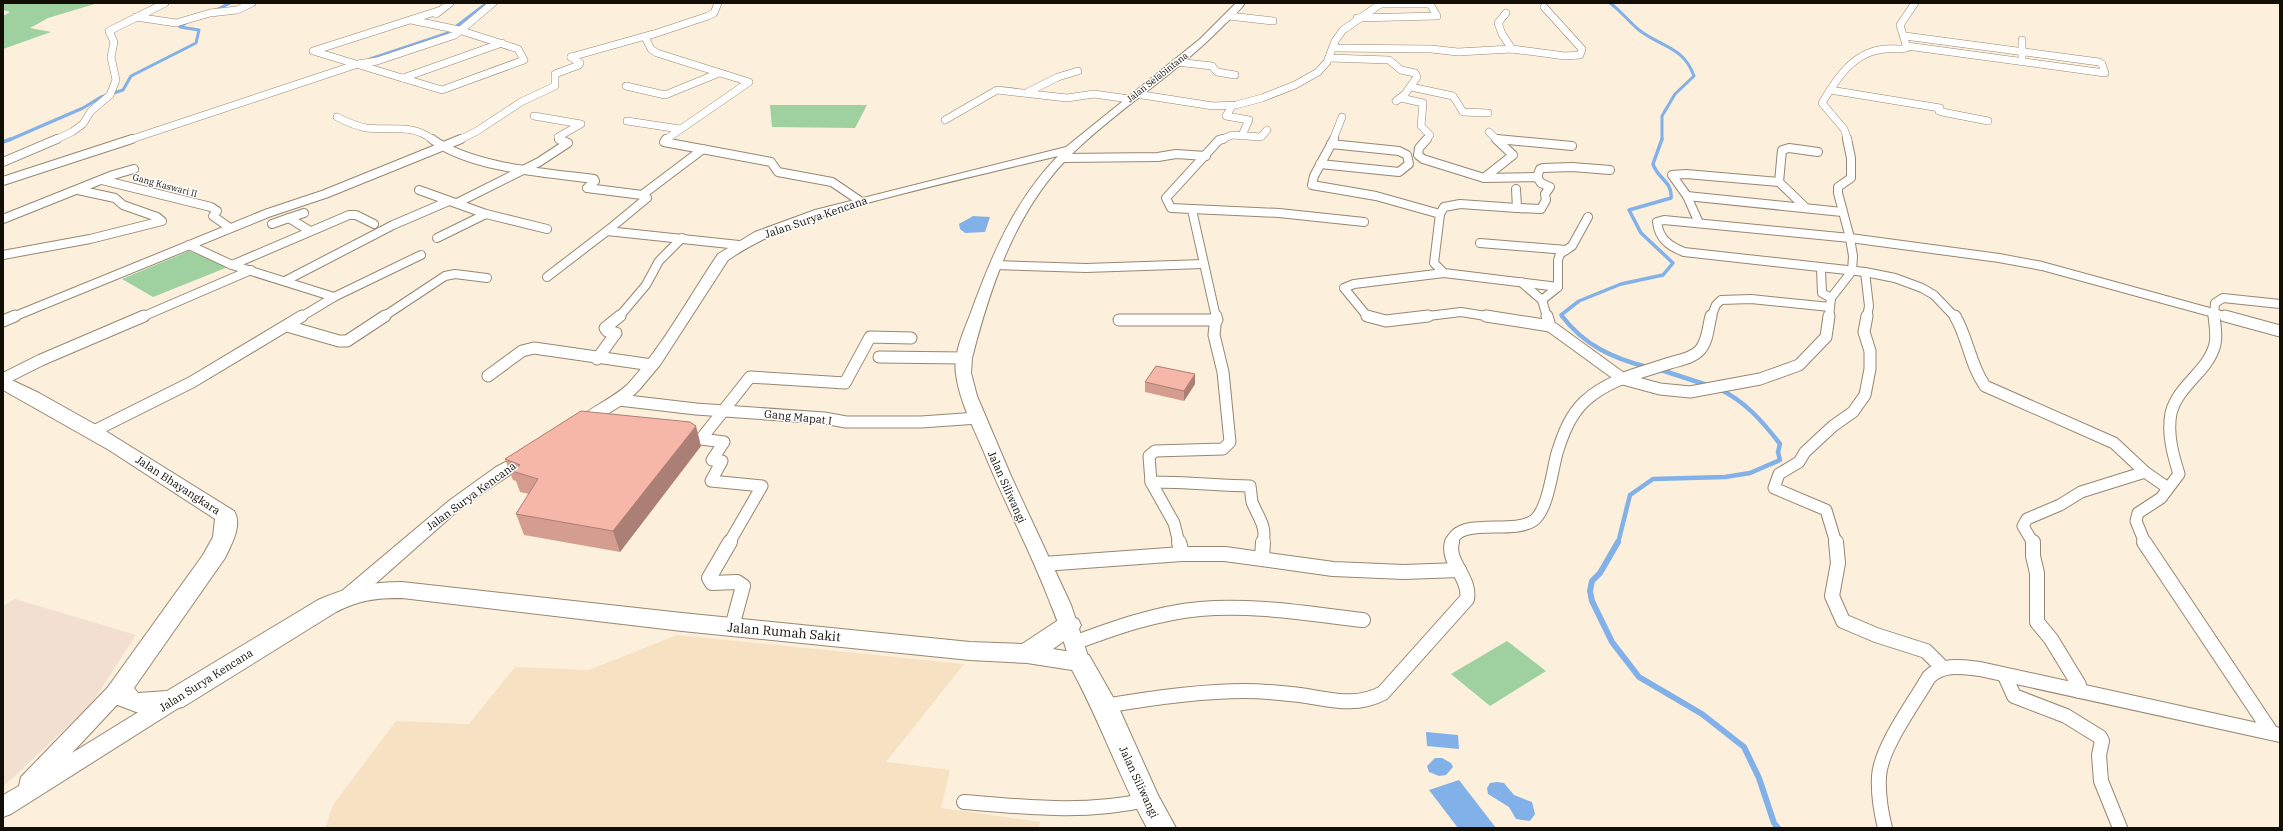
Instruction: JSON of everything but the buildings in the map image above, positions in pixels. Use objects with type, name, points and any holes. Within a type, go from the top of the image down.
[{"type":"highway","name":"Jalan Bhayangkara","points":[[3,381],[59,410],[94,431],[226,516],[224,537],[213,558],[121,687]]},
{"type":"highway","name":"Jalan Rumah Sakit","points":[[350,595],[375,590],[402,590],[487,598],[732,627],[970,651],[1027,654],[1074,643]]},
{"type":"highway","name":"Jalan Surya Kencana","points":[[174,700],[297,623],[350,595]]},
{"type":"highway","points":[[1027,654],[1074,643]]},
{"type":"highway","name":"Jalan Siliwangi","points":[[1074,643],[1105,706],[1146,800],[1162,828]]},
{"type":"highway","points":[[121,687],[124,697],[134,703],[152,704],[174,700]]},
{"type":"street","points":[[3,162],[72,132],[83,124],[91,111],[110,95],[115,83],[111,56],[114,42],[109,32],[136,16],[165,3]]},
{"type":"street","points":[[136,16],[176,23],[210,13],[237,10],[252,3]]},
{"type":"street","points":[[425,23],[450,3]]},
{"type":"street","points":[[3,181],[358,64],[378,61],[455,35],[459,30],[493,3]]},
{"type":"street","points":[[718,3],[714,13],[708,16],[646,38],[654,51],[746,80],[748,82],[680,128],[666,138],[664,142],[767,161],[774,164],[778,172],[832,182],[860,201]]},
{"type":"street","name":"Jalan Selabintana","points":[[1062,158],[1133,97],[1203,41],[1241,3]]},
{"type":"street","points":[[1907,46],[1905,36],[1900,25],[1915,3]]},
{"type":"street","points":[[945,120],[997,90],[1067,98],[1094,94],[1232,106],[1293,86],[1324,67],[1335,48],[1334,42],[1338,36],[1357,18],[1381,4],[1430,4],[1437,16],[1357,18]]},
{"type":"street","points":[[1335,48],[1430,49],[1458,52],[1512,50],[1565,56],[1579,55],[1582,53],[1577,42],[1544,7]]},
{"type":"street","points":[[411,20],[459,30],[502,43],[520,50],[524,60],[446,90],[313,51],[441,10]]},
{"type":"street","points":[[1506,13],[1498,23],[1502,34],[1512,50]]},
{"type":"street","points":[[1229,16],[1272,21]]},
{"type":"street","points":[[3,321],[230,228],[368,177],[444,146],[477,131],[521,102],[553,87],[556,84],[555,74],[579,65],[580,63],[571,57],[643,35],[658,33]]},
{"type":"street","points":[[1558,287],[1444,273],[1354,284],[1344,288],[1367,316],[1374,320],[1386,321],[1461,312],[1550,326],[1623,379],[1660,389],[1690,392],[1715,389],[1772,375],[1799,365],[1826,337],[1831,302],[1852,271],[1853,256],[1850,238],[1842,212],[1838,187],[1851,178],[1852,158],[1842,126],[1830,115],[1822,104],[1846,65],[1855,58],[1868,52],[1907,48],[1907,46],[2104,73],[2102,64],[2099,62],[1905,36]]},
{"type":"street","points":[[2022,40],[2023,62]]},
{"type":"street","points":[[403,78],[502,43]]},
{"type":"street","points":[[1329,58],[1393,61],[1401,70],[1417,75],[1411,87],[1398,100],[1423,104],[1421,126],[1428,131],[1430,135],[1419,148],[1419,156],[1429,162],[1484,178],[1537,177]]},
{"type":"street","points":[[1176,62],[1212,66],[1221,73],[1235,75]]},
{"type":"street","points":[[1027,93],[1058,77],[1078,70]]},
{"type":"street","points":[[626,86],[665,95],[720,73]]},
{"type":"street","points":[[1411,87],[1453,96],[1463,112],[1488,113]]},
{"type":"street","points":[[1830,90],[1926,105],[1940,108],[1939,111],[1942,112],[1988,121]]},
{"type":"street","points":[[1232,106],[1226,116],[1249,120],[1242,135]]},
{"type":"street","points":[[285,281],[393,225],[453,202],[523,172],[568,143],[557,138],[581,124],[534,116]]},
{"type":"street","points":[[337,117],[349,125],[361,128],[418,131],[428,134],[444,146],[523,172],[594,180],[595,181],[587,188],[642,195],[647,198],[646,201],[547,277]]},
{"type":"street","points":[[1342,117],[1331,144],[1311,184],[1314,187],[1376,196],[1440,214]]},
{"type":"street","points":[[627,121],[680,128]]},
{"type":"street","points":[[1268,130],[1261,137],[1242,135],[1223,138],[1166,198],[1170,208],[1267,213],[1364,222]]},
{"type":"street","points":[[1484,178],[1513,155],[1490,132]]},
{"type":"street","points":[[1497,139],[1572,146]]},
{"type":"street","points":[[1320,164],[1399,172],[1404,170],[1409,164],[1407,155],[1399,151],[1331,144]]},
{"type":"street","points":[[1779,182],[1783,148],[1818,152]]},
{"type":"street","points":[[642,195],[703,149]]},
{"type":"street","points":[[1025,160],[1062,158],[1148,158],[1176,154],[1206,156]]},
{"type":"street","name":"Jalan Surya Kencana","points":[[572,430],[619,400],[634,387],[652,365],[723,257],[739,245],[800,220],[860,201],[1025,160],[1062,158]]},
{"type":"street","name":"Jalan Siliwangi","points":[[1062,158],[1034,191],[1014,223],[995,265],[974,323],[964,358],[963,373],[978,418],[1002,476],[1043,564],[1074,643]]},
{"type":"street","points":[[1537,177],[1540,169],[1543,168],[1572,167],[1610,170]]},
{"type":"street","points":[[3,219],[134,169]]},
{"type":"street","points":[[1699,223],[1687,196],[1674,181],[1671,176],[1672,175],[1686,174],[1779,182],[1806,208]]},
{"type":"street","points":[[1434,263],[1440,214],[1444,208],[1460,204],[1540,209],[1546,200],[1545,194],[1551,188],[1541,183],[1537,177]]},
{"type":"street","name":"Gang Kaswari II","points":[[102,180],[210,207],[218,211],[213,216],[230,228]]},
{"type":"street","points":[[1516,189],[1517,208]]},
{"type":"street","points":[[3,255],[96,237],[162,221],[157,217],[123,205],[115,198],[78,190]]},
{"type":"street","points":[[419,190],[486,214],[547,229]]},
{"type":"street","points":[[1687,196],[1842,212]]},
{"type":"street","points":[[1182,554],[1174,523],[1150,482],[1149,456],[1155,451],[1223,449],[1229,445],[1223,372],[1214,335],[1217,320],[1203,264],[1192,210]]},
{"type":"street","points":[[272,224],[304,213]]},
{"type":"street","points":[[232,265],[353,214],[374,224]]},
{"type":"street","points":[[437,238],[486,214]]},
{"type":"street","points":[[1558,287],[1558,260],[1560,254],[1572,246],[1588,217]]},
{"type":"street","points":[[289,218],[310,231]]},
{"type":"street","points":[[2168,488],[2144,472],[2114,443],[1985,386],[1979,379],[1963,330],[1938,296],[1913,284],[1865,272],[1821,269],[1684,252],[1676,249],[1663,240],[1657,227],[1659,220],[1850,238],[1999,258],[2042,266],[2280,331]]},
{"type":"street","points":[[607,231],[739,245]]},
{"type":"street","points":[[598,359],[616,333],[607,331],[605,328],[616,320],[632,302],[646,285],[659,261],[682,238]]},
{"type":"street","points":[[1480,243],[1566,250]]},
{"type":"street","points":[[189,245],[232,265],[334,297]]},
{"type":"street","points":[[94,431],[192,382],[334,297],[421,255]]},
{"type":"street","points":[[1434,263],[1444,273]]},
{"type":"street","points":[[1398,278],[1434,263]]},
{"type":"street","points":[[995,265],[1086,268],[1203,264]]},
{"type":"street","points":[[1821,269],[1822,293],[1831,302]]},
{"type":"street","points":[[3,381],[40,360],[251,270]]},
{"type":"street","points":[[1865,272],[1869,306],[1864,332],[1870,351],[1870,369],[1866,395],[1853,412],[1833,426],[1805,452],[1799,462],[1779,474],[1774,488],[1826,510],[1836,534],[1839,573],[1832,596],[1843,621],[1876,635],[1926,651],[1942,668]]},
{"type":"street","points":[[287,326],[339,341],[347,341],[445,276],[455,274],[487,278]]},
{"type":"street","points":[[1522,282],[1542,300],[1550,326]]},
{"type":"street","points":[[1542,300],[1558,287]]},
{"type":"street","points":[[2275,733],[2142,539],[2136,521],[2138,513],[2161,498],[2179,474],[2170,442],[2170,414],[2186,385],[2203,366],[2215,344],[2215,303],[2223,298],[2280,304]]},
{"type":"street","points":[[1105,706],[1153,698],[1215,692],[1292,694],[1357,703],[1375,698],[1384,692],[1467,599],[1469,589],[1451,552],[1451,543],[1454,535],[1457,532],[1469,528],[1518,529],[1536,519],[1545,502],[1558,447],[1566,425],[1575,411],[1595,391],[1607,384],[1695,355],[1702,350],[1706,341],[1714,308],[1722,300],[1751,299],[1831,302]]},
{"type":"street","points":[[1119,320],[1217,320]]},
{"type":"street","points":[[732,627],[742,586],[737,582],[712,583],[709,578],[762,486],[711,481],[722,462],[712,460],[724,442],[701,439],[750,377],[844,382],[870,337],[911,338]]},
{"type":"street","points":[[488,376],[522,352],[534,348],[598,359],[652,365]]},
{"type":"street","points":[[879,357],[964,358]]},
{"type":"street","name":"Gang Mapat I","points":[[619,400],[824,418],[846,422],[921,422],[978,418]]},
{"type":"street","name":"Jalan Surya Kencana","points":[[350,595],[423,530],[458,503],[541,447]]},
{"type":"street","points":[[2079,691],[2079,685],[2051,639],[2037,622],[2037,573],[2033,556],[2033,542],[2023,526],[2027,518],[2060,505],[2081,492],[2144,472]]},
{"type":"street","points":[[1150,482],[1250,486],[1252,500],[1262,520],[1265,534],[1262,545],[1262,558]]},
{"type":"street","points":[[1043,564],[1182,554],[1225,554],[1333,569],[1404,572],[1459,570]]},
{"type":"street","points":[[1074,643],[1098,634],[1166,614],[1217,608],[1363,620]]},
{"type":"street","points":[[1885,828],[1881,812],[1879,775],[1887,748],[1929,677],[1934,671],[1942,668],[1957,666],[1980,669],[2005,676],[2275,733]]},
{"type":"street","points":[[2005,676],[2014,696],[2066,716],[2100,737],[2102,741],[2099,755],[2101,781],[2120,828]]},
{"type":"street","name":"Jalan Surya Kencana","points":[[8,804],[121,687]]},
{"type":"street","name":"Jalan Surya Kencana","points":[[8,804],[174,700]]},
{"type":"street","points":[[964,802],[1075,810],[1125,806],[1146,800]]},
{"type":"shaded area","points":[[15,599],[136,635],[91,704],[3,787],[3,606]]},
{"type":"shaded area","points":[[677,635],[964,664],[886,762],[950,770],[941,808],[1040,822],[1039,828],[325,828],[333,805],[396,721],[469,724],[515,667],[589,670]]},
{"type":"green space","points":[[3,3],[98,3],[48,18],[30,28],[51,32],[3,49],[3,16],[10,12],[3,10]]},
{"type":"green space","points":[[770,105],[867,105],[855,128],[772,127]]},
{"type":"green space","points":[[189,251],[228,267],[153,297],[122,279]]},
{"type":"green space","points":[[1507,641],[1546,671],[1490,706],[1451,674]]},
{"type":"water","points":[[973,216],[990,217],[985,232],[965,233],[960,229],[959,224]]},
{"type":"water","points":[[1426,732],[1458,735],[1459,749],[1427,746]]},
{"type":"water","points":[[1435,758],[1442,758],[1451,763],[1453,767],[1446,775],[1439,776],[1429,772],[1427,766]]},
{"type":"water","points":[[1459,780],[1496,828],[1458,828],[1429,790]]},
{"type":"water","points":[[1490,783],[1504,783],[1514,795],[1532,802],[1535,814],[1530,821],[1516,819],[1509,807],[1488,794],[1487,788]]},
{"type":"waterway","points":[[216,10],[230,3]]},
{"type":"waterway","points":[[454,28],[487,3]]},
{"type":"waterway","points":[[1610,3],[1647,36],[1678,53],[1690,66],[1694,76],[1675,94],[1662,116],[1662,139]]},
{"type":"waterway","points":[[9,140],[83,108],[101,97],[123,90],[131,76],[196,43],[199,30],[180,27],[187,22]]},
{"type":"waterway","points":[[370,59],[448,33]]},
{"type":"waterway","points":[[3,142],[11,139]]},
{"type":"waterway","points":[[1562,317],[1561,315],[1579,301],[1621,284],[1663,275],[1673,263],[1641,233],[1629,210],[1671,198],[1670,188],[1655,169],[1653,164],[1662,139]]},
{"type":"waterway","points":[[1562,316],[1589,343],[1611,355],[1647,367]]},
{"type":"waterway","points":[[1658,369],[1710,386]]},
{"type":"waterway","points":[[1618,543],[1630,495],[1653,479],[1725,477],[1750,473],[1780,460],[1778,452],[1780,444],[1767,428],[1745,406],[1719,389]]},
{"type":"waterway","points":[[1618,542],[1600,573],[1592,581],[1590,591],[1592,601],[1612,642],[1639,677],[1702,714],[1744,747],[1759,778],[1774,823],[1778,828]]}]
